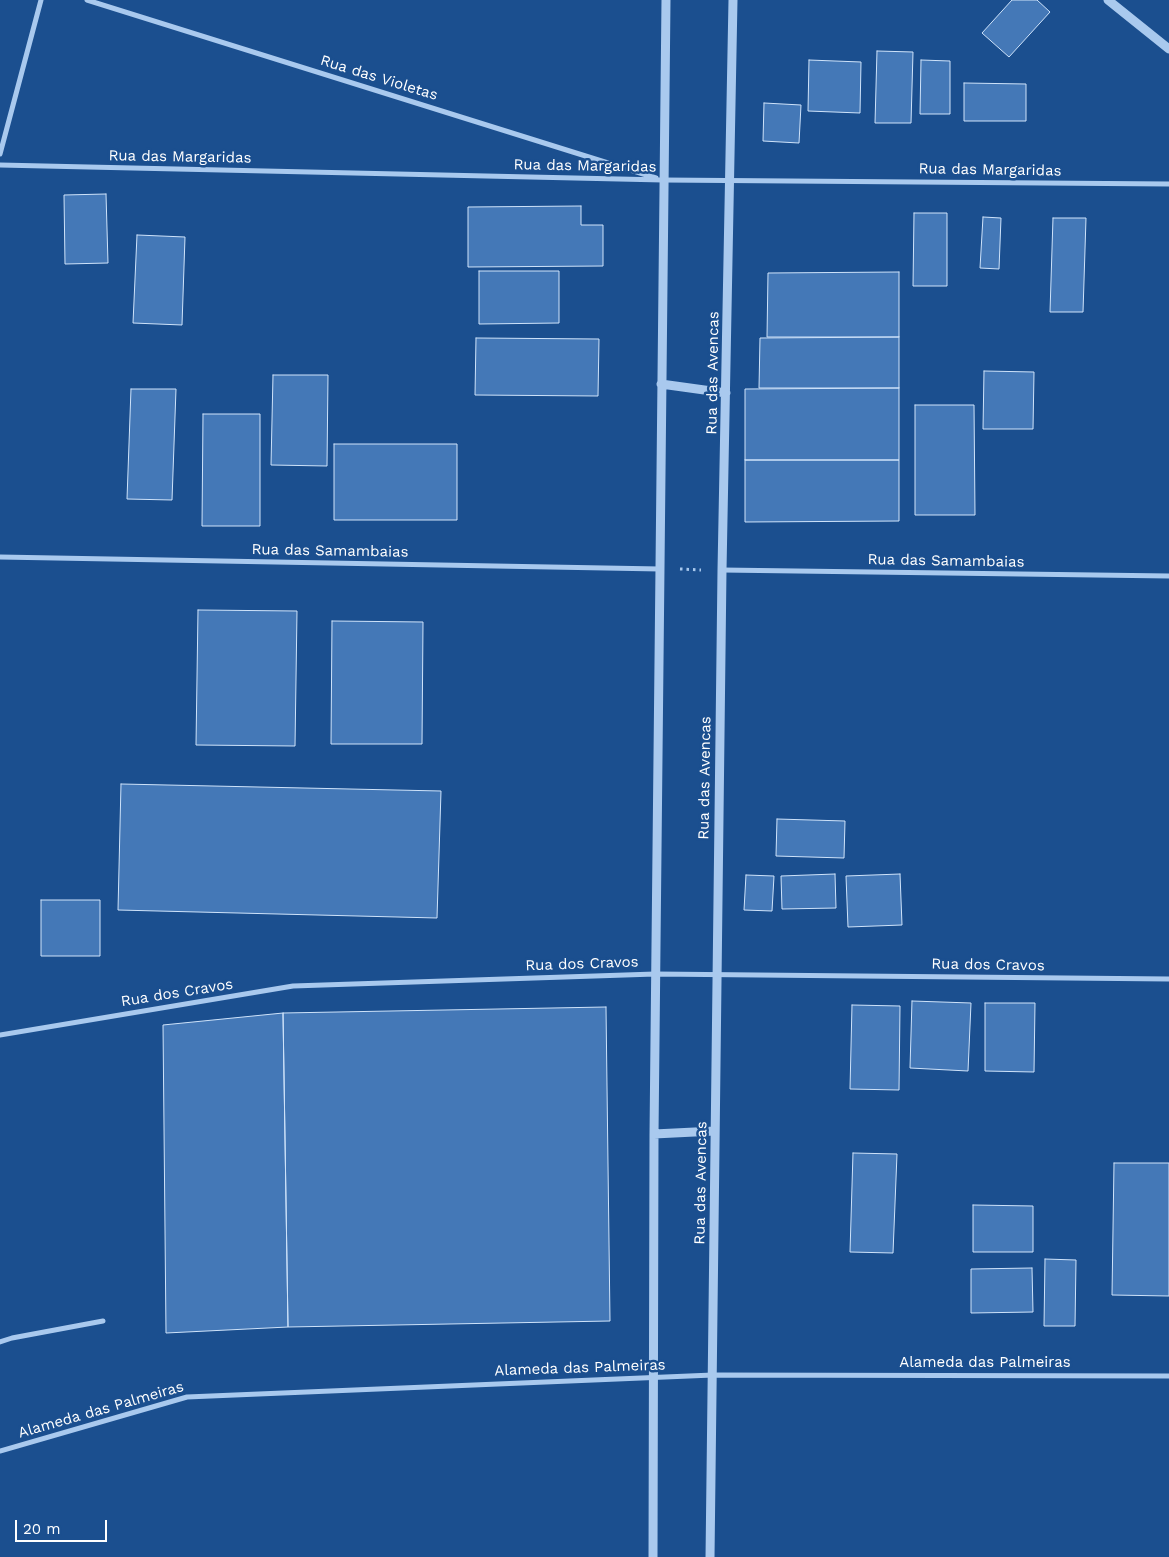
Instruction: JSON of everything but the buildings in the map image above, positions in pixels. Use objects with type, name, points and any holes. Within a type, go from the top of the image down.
[{"type":"street","points":[[0,154],[41,0]]},
{"type":"street","name":"Rua das Violetas","points":[[87,0],[663,180]]},
{"type":"street","points":[[653,1557],[655,974],[666,0]]},
{"type":"street","name":"Rua das Avencas","points":[[710,1557],[716,974],[733,0]]},
{"type":"street","points":[[1108,0],[1169,49]]},
{"type":"street","name":"Rua das Margaridas","points":[[0,165],[663,180],[1169,184]]},
{"type":"street","points":[[662,384],[726,393]]},
{"type":"street","name":"Rua das Samambaias","points":[[0,557],[660,569]]},
{"type":"street","name":"Rua das Samambaias","points":[[722,570],[1169,576]]},
{"type":"street","name":"Rua dos Cravos","points":[[0,1035],[293,986],[655,974],[1169,979]]},
{"type":"street","points":[[654,1134],[715,1131]]},
{"type":"street","points":[[0,1342],[103,1321]]},
{"type":"street","name":"Alameda das Palmeiras","points":[[0,1451],[187,1397],[713,1375],[1169,1376]]},
{"type":"path","points":[[660,569],[722,570]]}]
